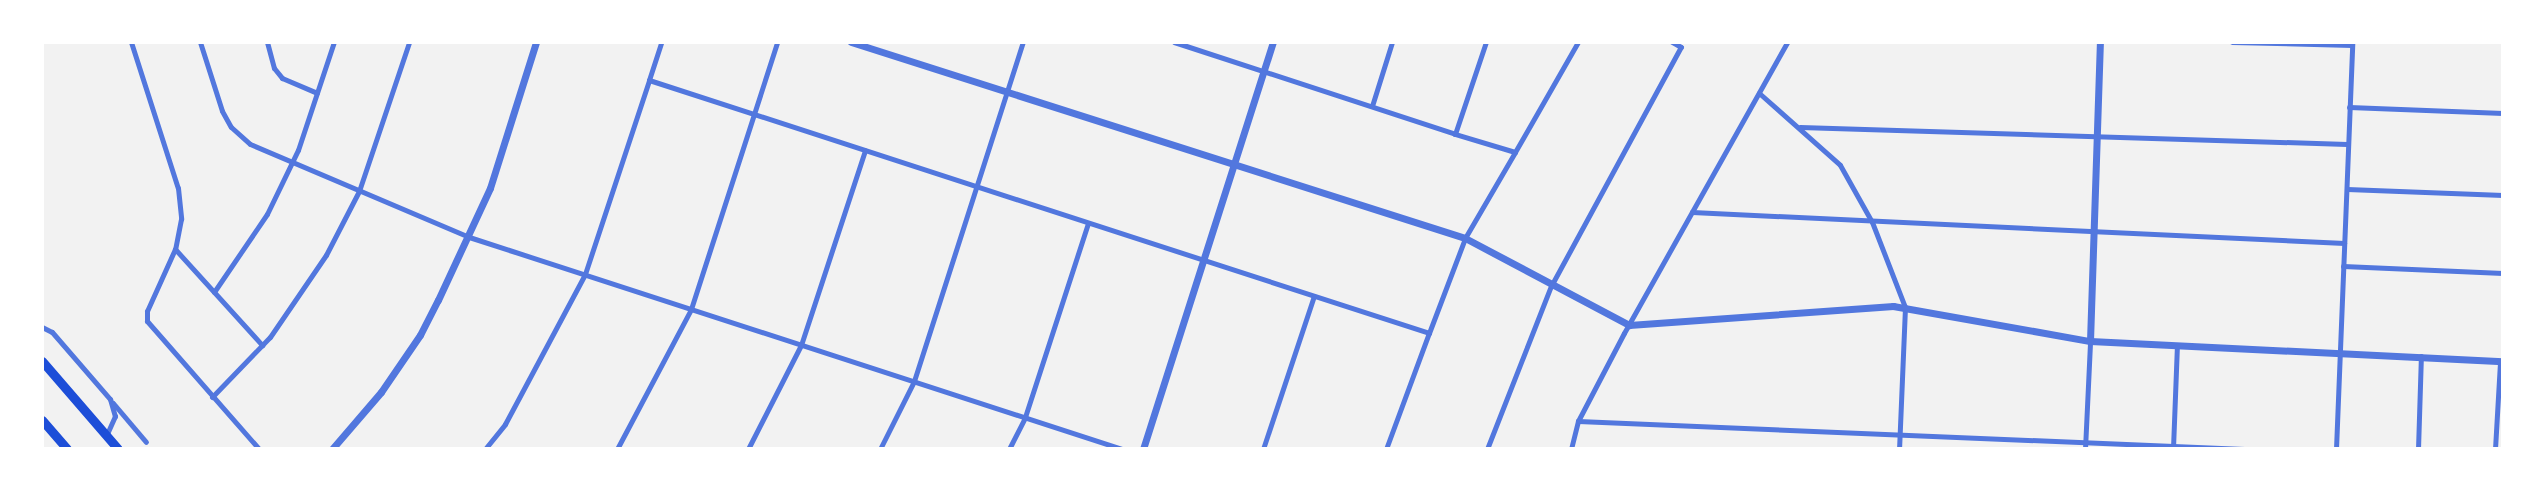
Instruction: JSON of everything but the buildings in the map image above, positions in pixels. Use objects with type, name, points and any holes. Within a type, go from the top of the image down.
[{"type":"highway","points":[[42,361],[118,449]]},
{"type":"highway","points":[[42,420],[67,449]]},
{"type":"street","points":[[131,42],[178,188],[181,219],[176,249],[147,311],[147,321],[259,449]]},
{"type":"street","points":[[200,42],[231,127],[250,144],[470,237],[1122,449]]},
{"type":"street","points":[[267,42],[274,68],[282,78],[317,93]]},
{"type":"street","points":[[214,292],[267,214],[292,162],[334,42]]},
{"type":"street","points":[[212,397],[262,345],[316,270],[358,190],[409,42]]},
{"type":"street","points":[[333,449],[381,392],[420,335],[470,237],[490,188],[536,42]]},
{"type":"street","points":[[485,449],[505,424],[585,274],[661,42]]},
{"type":"street","points":[[617,449],[691,309],[777,42]]},
{"type":"street","points":[[851,42],[1465,238],[1551,286],[1629,325],[1905,307],[2090,341],[2340,351],[2501,361],[2495,449]]},
{"type":"street","points":[[880,449],[914,381],[1023,42]]},
{"type":"street","points":[[1174,42],[1515,152]]},
{"type":"street","points":[[1143,449],[1236,166],[1273,42]]},
{"type":"street","points":[[1372,106],[1392,42]]},
{"type":"street","points":[[1455,134],[1485,42]]},
{"type":"street","points":[[1386,449],[1465,238],[1578,42]]},
{"type":"street","points":[[1487,449],[1551,286],[1682,44],[1672,42]]},
{"type":"street","points":[[1571,449],[1578,421],[1787,42]]},
{"type":"street","points":[[2085,446],[2095,232],[2100,42]]},
{"type":"street","points":[[2232,42],[2352,44],[2336,449]]},
{"type":"street","points":[[648,80],[1429,333]]},
{"type":"street","points":[[1759,93],[1800,127],[1840,165],[1872,222],[1905,307],[1899,449]]},
{"type":"street","points":[[2349,107],[2503,113]]},
{"type":"street","points":[[1800,127],[2347,144]]},
{"type":"street","points":[[748,449],[801,345],[865,150]]},
{"type":"street","points":[[2347,189],[2503,195]]},
{"type":"street","points":[[1692,212],[2344,243]]},
{"type":"street","points":[[1009,449],[1025,417],[1088,223]]},
{"type":"street","points":[[176,249],[262,345]]},
{"type":"street","points":[[2343,266],[2503,273]]},
{"type":"street","points":[[1263,449],[1314,296]]},
{"type":"street","points":[[42,327],[52,332],[146,442]]},
{"type":"street","points":[[2173,448],[2177,345]]},
{"type":"street","points":[[2418,449],[2421,356]]},
{"type":"street","points":[[106,436],[115,416],[110,399]]},
{"type":"street","points":[[1578,421],[1900,435],[2085,446],[2244,449]]}]
